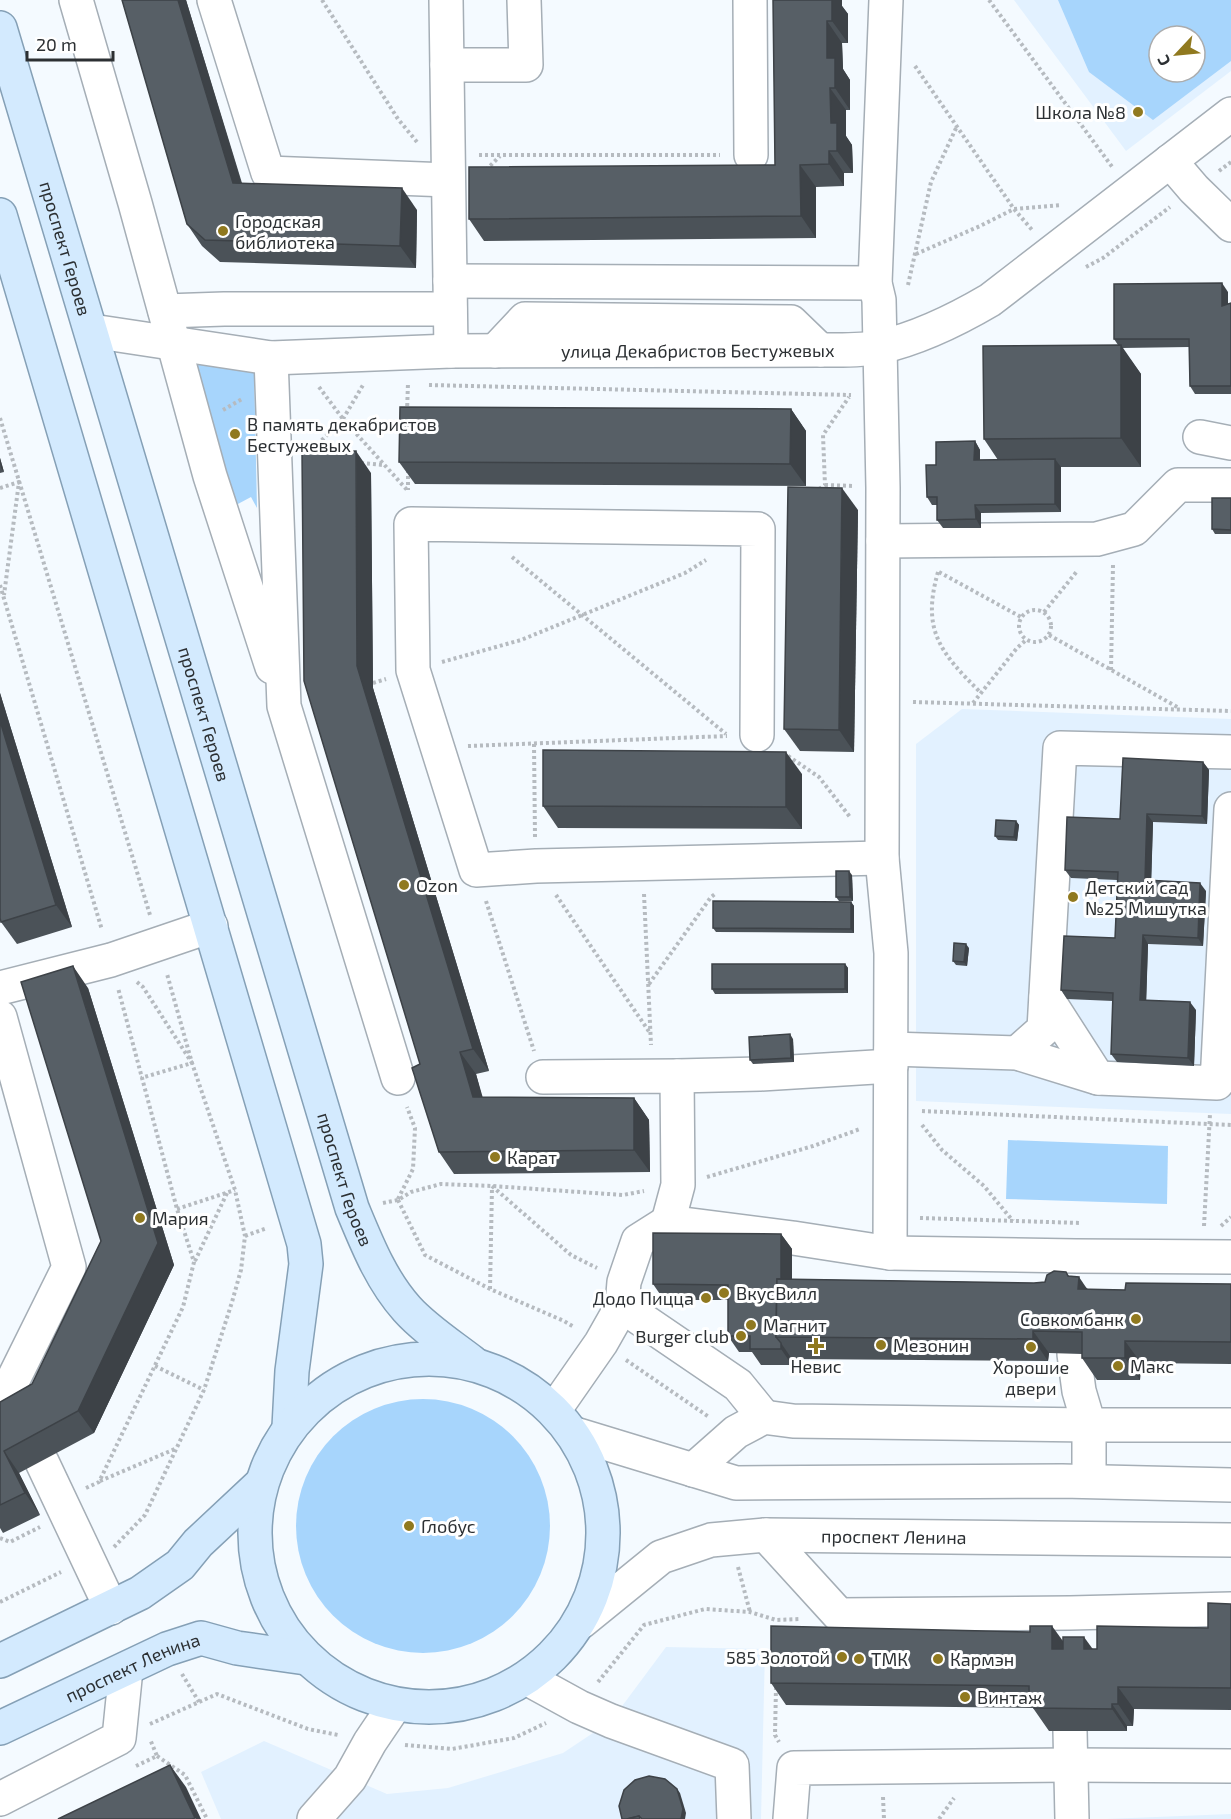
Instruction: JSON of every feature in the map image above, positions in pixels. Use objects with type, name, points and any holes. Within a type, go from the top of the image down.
[{"type":"main road","name":"проспект Героев","points":[[0,28],[352,1208],[374,1262],[394,1293],[409,1311],[471,1362]]},
{"type":"main road","points":[[0,215],[304,1244],[306,1264],[292,1371],[289,1427]]},
{"type":"main road","points":[[0,1661],[140,1593],[180,1565],[198,1543],[260,1485],[289,1427],[339,1381],[404,1359],[471,1362],[516,1380],[555,1409],[575,1434],[601,1494],[603,1560],[581,1622],[528,1679],[486,1700],[441,1708],[395,1706],[347,1688],[306,1658],[270,1607],[254,1547],[260,1485]]},
{"type":"main road","name":"проспект Ленина","points":[[0,1728],[167,1649],[201,1638],[237,1648],[306,1658]]},
{"type":"street","points":[[76,0],[210,476],[284,706],[398,1078]]},
{"type":"street","points":[[214,0],[268,173],[448,167]]},
{"type":"street","points":[[424,352],[450,295],[446,0]]},
{"type":"street","points":[[447,65],[526,65],[524,0]]},
{"type":"street","points":[[750,0],[751,155]]},
{"type":"street","points":[[886,13],[875,283],[879,300],[879,347],[862,393],[896,542],[883,702],[882,858],[891,953],[891,1058],[900,1114],[890,1218],[890,1253]]},
{"type":"street","name":"улица Декабристов Бестужевых","points":[[92,331],[173,343],[272,372],[424,352],[820,350],[879,347],[926,333],[962,317],[990,300],[1231,114]]},
{"type":"street","points":[[1170,161],[1194,189],[1231,225]]},
{"type":"street","points":[[165,311],[450,295],[875,283]]},
{"type":"street","points":[[272,372],[284,706]]},
{"type":"street","points":[[896,542],[1105,537],[1134,529],[1178,484],[1231,485]]},
{"type":"street","points":[[757,735],[758,529],[411,524],[413,670],[476,870],[536,866],[882,858]]},
{"type":"street","points":[[1017,1053],[1044,1029],[1060,748],[1231,752]]},
{"type":"street","points":[[543,1077],[760,1074],[891,1058],[1017,1053],[1098,1078],[1217,1083],[1231,808]]},
{"type":"street","points":[[0,988],[111,960],[211,926]]},
{"type":"street","points":[[1046,997],[1098,1078]]},
{"type":"street","points":[[0,1017],[69,1267],[4,1393],[22,1421]]},
{"type":"street","points":[[665,1076],[678,1185],[668,1222]]},
{"type":"street","points":[[555,1409],[601,1343],[623,1294],[638,1241],[668,1222],[890,1253],[1039,1256],[1075,1270],[1215,1247]]},
{"type":"street","points":[[623,1294],[738,1385],[750,1425]]},
{"type":"street","points":[[1074,1354],[1079,1391],[1089,1425],[1089,1481]]},
{"type":"street","points":[[693,1470],[750,1425],[793,1420],[1231,1425]]},
{"type":"street","points":[[575,1434],[736,1483],[1089,1481],[1231,1485]]},
{"type":"street","points":[[42,1462],[111,1608]]},
{"type":"street","points":[[766,1534],[839,1616],[1231,1609]]},
{"type":"street","name":"проспект Ленина","points":[[581,1622],[661,1557],[711,1540],[766,1534],[1231,1540]]},
{"type":"street","points":[[1070,1613],[1071,1648]]},
{"type":"street","points":[[0,1799],[119,1738],[126,1669]]},
{"type":"street","points":[[528,1679],[579,1707],[611,1721],[732,1765],[734,1819]]},
{"type":"street","points":[[314,1819],[350,1778],[370,1742],[395,1706]]},
{"type":"street","points":[[1070,1731],[1072,1819]]},
{"type":"street","points":[[790,1819],[794,1768],[1070,1765],[1231,1767]]},
{"type":"path","points":[[322,0],[398,119],[448,167],[751,155]]},
{"type":"path","points":[[989,0],[1114,168]]},
{"type":"path","points":[[886,13],[957,126],[1014,209],[1039,238]]},
{"type":"path","points":[[908,288],[931,183],[957,126]]},
{"type":"path","points":[[1082,270],[1103,258],[1231,162]]},
{"type":"path","points":[[916,254],[1014,209],[1070,204]]},
{"type":"path","points":[[407,420],[407,385],[424,352]]},
{"type":"path","points":[[316,459],[305,458],[343,419],[362,385],[424,352]]},
{"type":"path","points":[[196,426],[255,391],[272,372],[319,386],[330,386]]},
{"type":"path","points":[[351,385],[374,385]]},
{"type":"path","points":[[407,385],[862,393]]},
{"type":"path","points":[[319,386],[343,419],[408,491]]},
{"type":"path","points":[[816,491],[825,485],[823,435],[862,393]]},
{"type":"path","points":[[0,418],[159,944],[192,1063],[235,1190],[245,1236],[241,1270],[204,1390],[145,1515],[116,1545],[0,1602]]},
{"type":"path","points":[[350,462],[384,465]]},
{"type":"path","points":[[408,468],[411,524]]},
{"type":"path","points":[[0,488],[19,482]]},
{"type":"path","points":[[4,598],[19,482]]},
{"type":"path","points":[[1044,612],[1105,537]]},
{"type":"path","points":[[1105,537],[1111,669]]},
{"type":"path","points":[[896,542],[918,561],[1021,617]]},
{"type":"path","points":[[438,748],[729,736],[509,555]]},
{"type":"path","points":[[373,683],[521,640],[685,573],[713,556]]},
{"type":"path","points":[[938,572],[931,606],[936,638],[956,668],[981,693]]},
{"type":"path","points":[[0,585],[111,960],[177,1209],[194,1262]]},
{"type":"path","points":[[1031,610],[1044,612],[1051,622],[1049,635],[1039,642],[1026,640],[1021,636],[1019,630],[1021,617],[1031,610]]},
{"type":"path","points":[[1049,635],[1181,710]]},
{"type":"path","points":[[973,703],[1026,640]]},
{"type":"path","points":[[883,702],[1231,711]]},
{"type":"path","points":[[757,735],[819,777],[854,822]]},
{"type":"path","points":[[534,744],[536,866],[650,1033],[665,1076]]},
{"type":"path","points":[[643,864],[650,1033]]},
{"type":"path","points":[[476,870],[543,1077]]},
{"type":"path","points":[[648,985],[711,897],[720,890]]},
{"type":"path","points":[[111,960],[143,987],[192,1063]]},
{"type":"path","points":[[141,1078],[192,1063]]},
{"type":"path","points":[[398,1078],[415,1128],[414,1169],[398,1200]]},
{"type":"path","points":[[1212,1083],[1209,1124],[1215,1247]]},
{"type":"path","points":[[398,1200],[411,1192],[441,1184],[623,1195],[678,1185],[813,1146],[900,1114],[1231,1125]]},
{"type":"path","points":[[900,1114],[984,1186],[1039,1256]]},
{"type":"path","points":[[490,1289],[492,1186]]},
{"type":"path","points":[[492,1186],[571,1255],[623,1294]]},
{"type":"path","points":[[177,1209],[235,1190]]},
{"type":"path","points":[[99,1482],[183,1307],[194,1262],[227,1193]]},
{"type":"path","points":[[398,1200],[425,1255],[490,1289],[564,1321],[601,1343],[710,1418],[750,1425]]},
{"type":"path","points":[[1215,1247],[1221,1226],[1231,1217]]},
{"type":"path","points":[[890,1218],[1085,1223]]},
{"type":"path","points":[[1192,1226],[1215,1247]]},
{"type":"path","points":[[1221,1226],[1231,1227]]},
{"type":"path","points":[[155,1366],[204,1390]]},
{"type":"path","points":[[0,1538],[10,1542],[99,1482],[176,1448]]},
{"type":"path","points":[[145,1726],[217,1694],[308,1729],[370,1742],[452,1749],[514,1738],[579,1707],[644,1625],[705,1609],[750,1612],[776,1620],[839,1616]]},
{"type":"path","points":[[776,1678],[776,1735],[794,1768]]},
{"type":"path","points":[[157,1756],[185,1774],[207,1819]]},
{"type":"shaded area","name":"Школа №8","points":[[1014,0],[1231,0],[1231,71],[1126,151]]},
{"type":"shaded area","points":[[1058,0],[1231,0],[1231,61],[1207,79],[1207,24],[1147,24],[1147,84],[1201,84],[1153,120],[1089,72]]},
{"type":"shaded area","points":[[202,363],[254,368],[257,508],[251,497],[236,505],[191,366]]},
{"type":"shaded area","name":"Детский сад №25 Мишутка","points":[[962,709],[1231,719],[1231,1114],[916,1101],[916,744]]},
{"type":"shaded area","points":[[1008,1140],[1168,1146],[1167,1204],[1006,1199]]},
{"type":"shaded area","points":[[423,1399],[460,1405],[483,1414],[503,1428],[521,1446],[535,1466],[544,1489],[550,1526],[544,1563],[535,1586],[521,1606],[503,1624],[483,1638],[460,1647],[423,1653],[386,1647],[363,1638],[343,1624],[325,1606],[311,1586],[302,1563],[296,1526],[302,1489],[311,1466],[325,1446],[343,1428],[363,1414],[386,1405]]},
{"type":"shaded area","points":[[666,1647],[765,1649],[761,1819],[221,1819],[201,1772],[264,1741],[387,1794],[448,1788],[563,1753],[611,1721]]},
{"type":"shaded area","points":[[1231,1814],[1231,1819],[1106,1819]]},
{"type":"building","points":[[122,0],[178,0],[233,183],[402,188],[400,246],[205,240],[187,224]]},
{"type":"building","points":[[773,0],[832,0],[832,21],[827,21],[827,58],[835,58],[835,88],[830,88],[831,123],[837,123],[837,151],[829,151],[829,164],[800,165],[801,216],[469,219],[469,167],[775,165]]},
{"type":"building","points":[[1222,283],[1222,306],[1231,303],[1231,386],[1190,386],[1189,339],[1114,339],[1114,284]]},
{"type":"building","points":[[1121,345],[1121,438],[984,439],[983,346]]},
{"type":"building","points":[[400,407],[791,409],[790,464],[399,462]]},
{"type":"building","points":[[975,441],[974,460],[1055,459],[1055,504],[975,505],[976,519],[937,520],[937,497],[927,497],[926,465],[936,465],[936,442]]},
{"type":"building","points":[[356,451],[357,666],[473,1049],[460,1052],[473,1097],[634,1098],[634,1150],[439,1152],[412,1068],[420,1064],[304,681],[302,452]]},
{"type":"building","points":[[788,487],[842,488],[839,730],[784,729]]},
{"type":"building","points":[[1212,498],[1231,498],[1231,530],[1212,529]]},
{"type":"building","points":[[0,721],[56,905],[1,922],[0,918]]},
{"type":"building","points":[[543,750],[786,752],[786,807],[543,806]]},
{"type":"building","points":[[1123,758],[1203,762],[1202,816],[1147,814],[1145,880],[1200,883],[1198,938],[1143,935],[1140,1000],[1190,1002],[1188,1058],[1111,1054],[1113,993],[1061,990],[1064,936],[1115,938],[1118,872],[1065,870],[1067,817],[1120,819]]},
{"type":"building","points":[[996,820],[1016,821],[1014,837],[995,836]]},
{"type":"building","points":[[836,871],[849,871],[850,897],[836,897]]},
{"type":"building","points":[[713,901],[851,902],[851,929],[713,928]]},
{"type":"building","points":[[954,943],[966,944],[964,962],[953,961]]},
{"type":"building","points":[[712,964],[845,964],[845,989],[712,989]]},
{"type":"building","points":[[73,966],[158,1243],[78,1411],[4,1451],[25,1493],[0,1505],[0,1402],[32,1384],[101,1241],[21,982]]},
{"type":"building","points":[[790,1034],[791,1058],[750,1060],[749,1037]]},
{"type":"building","points":[[653,1233],[781,1234],[781,1279],[777,1279],[776,1337],[781,1343],[781,1349],[750,1349],[750,1336],[728,1336],[728,1285],[653,1284]]},
{"type":"building","points":[[1054,1271],[1066,1272],[1068,1276],[1079,1277],[1078,1289],[1125,1290],[1126,1283],[1231,1284],[1231,1342],[1125,1341],[1125,1358],[1082,1358],[1082,1332],[1033,1331],[1033,1339],[776,1337],[777,1279],[1034,1283],[1045,1282],[1047,1275]]},
{"type":"building","points":[[1208,1603],[1231,1604],[1231,1688],[1118,1687],[1118,1704],[1112,1704],[1112,1709],[1034,1708],[1034,1703],[1029,1703],[1029,1686],[771,1683],[771,1626],[1030,1632],[1030,1626],[1052,1626],[1052,1649],[1063,1649],[1063,1637],[1084,1637],[1084,1649],[1097,1649],[1097,1626],[1208,1628]]},
{"type":"building","points":[[170,1765],[195,1818],[58,1819]]},
{"type":"building","points":[[649,1776],[665,1779],[677,1789],[683,1809],[681,1819],[642,1819],[639,1816],[622,1819],[619,1806],[624,1790],[635,1780]]},
{"type":"place","name":"Школа №8","points":[[1138,112]]},
{"type":"place","name":"Городская библиотека","points":[[223,231]]},
{"type":"place","name":"В память декабристов Бестужевых","points":[[235,434]]},
{"type":"place","name":"Ozon","points":[[404,885]]},
{"type":"place","name":"Детский сад №25 Мишутка","points":[[1073,897]]},
{"type":"place","name":"Карат","points":[[495,1157]]},
{"type":"place","name":"Мария","points":[[140,1218]]},
{"type":"place","name":"ВкусВилл","points":[[724,1293]]},
{"type":"place","name":"Додо Пицца","points":[[706,1298]]},
{"type":"place","name":"Совкомбанк","points":[[1136,1319]]},
{"type":"place","name":"Магнит","points":[[751,1325]]},
{"type":"place","name":"Burger club","points":[[741,1336]]},
{"type":"place","name":"Мезонин","points":[[881,1345]]},
{"type":"place","name":"Невис","points":[[816,1346]]},
{"type":"place","name":"Хорошие двери","points":[[1031,1347]]},
{"type":"place","name":"Макс","points":[[1118,1366]]},
{"type":"place","name":"Глобус","points":[[409,1526]]},
{"type":"place","name":"585 Золотой","points":[[842,1657]]},
{"type":"place","name":"ТМК","points":[[859,1659]]},
{"type":"place","name":"Кармэн","points":[[938,1659]]},
{"type":"place","name":"Винтаж","points":[[965,1697]]}]
